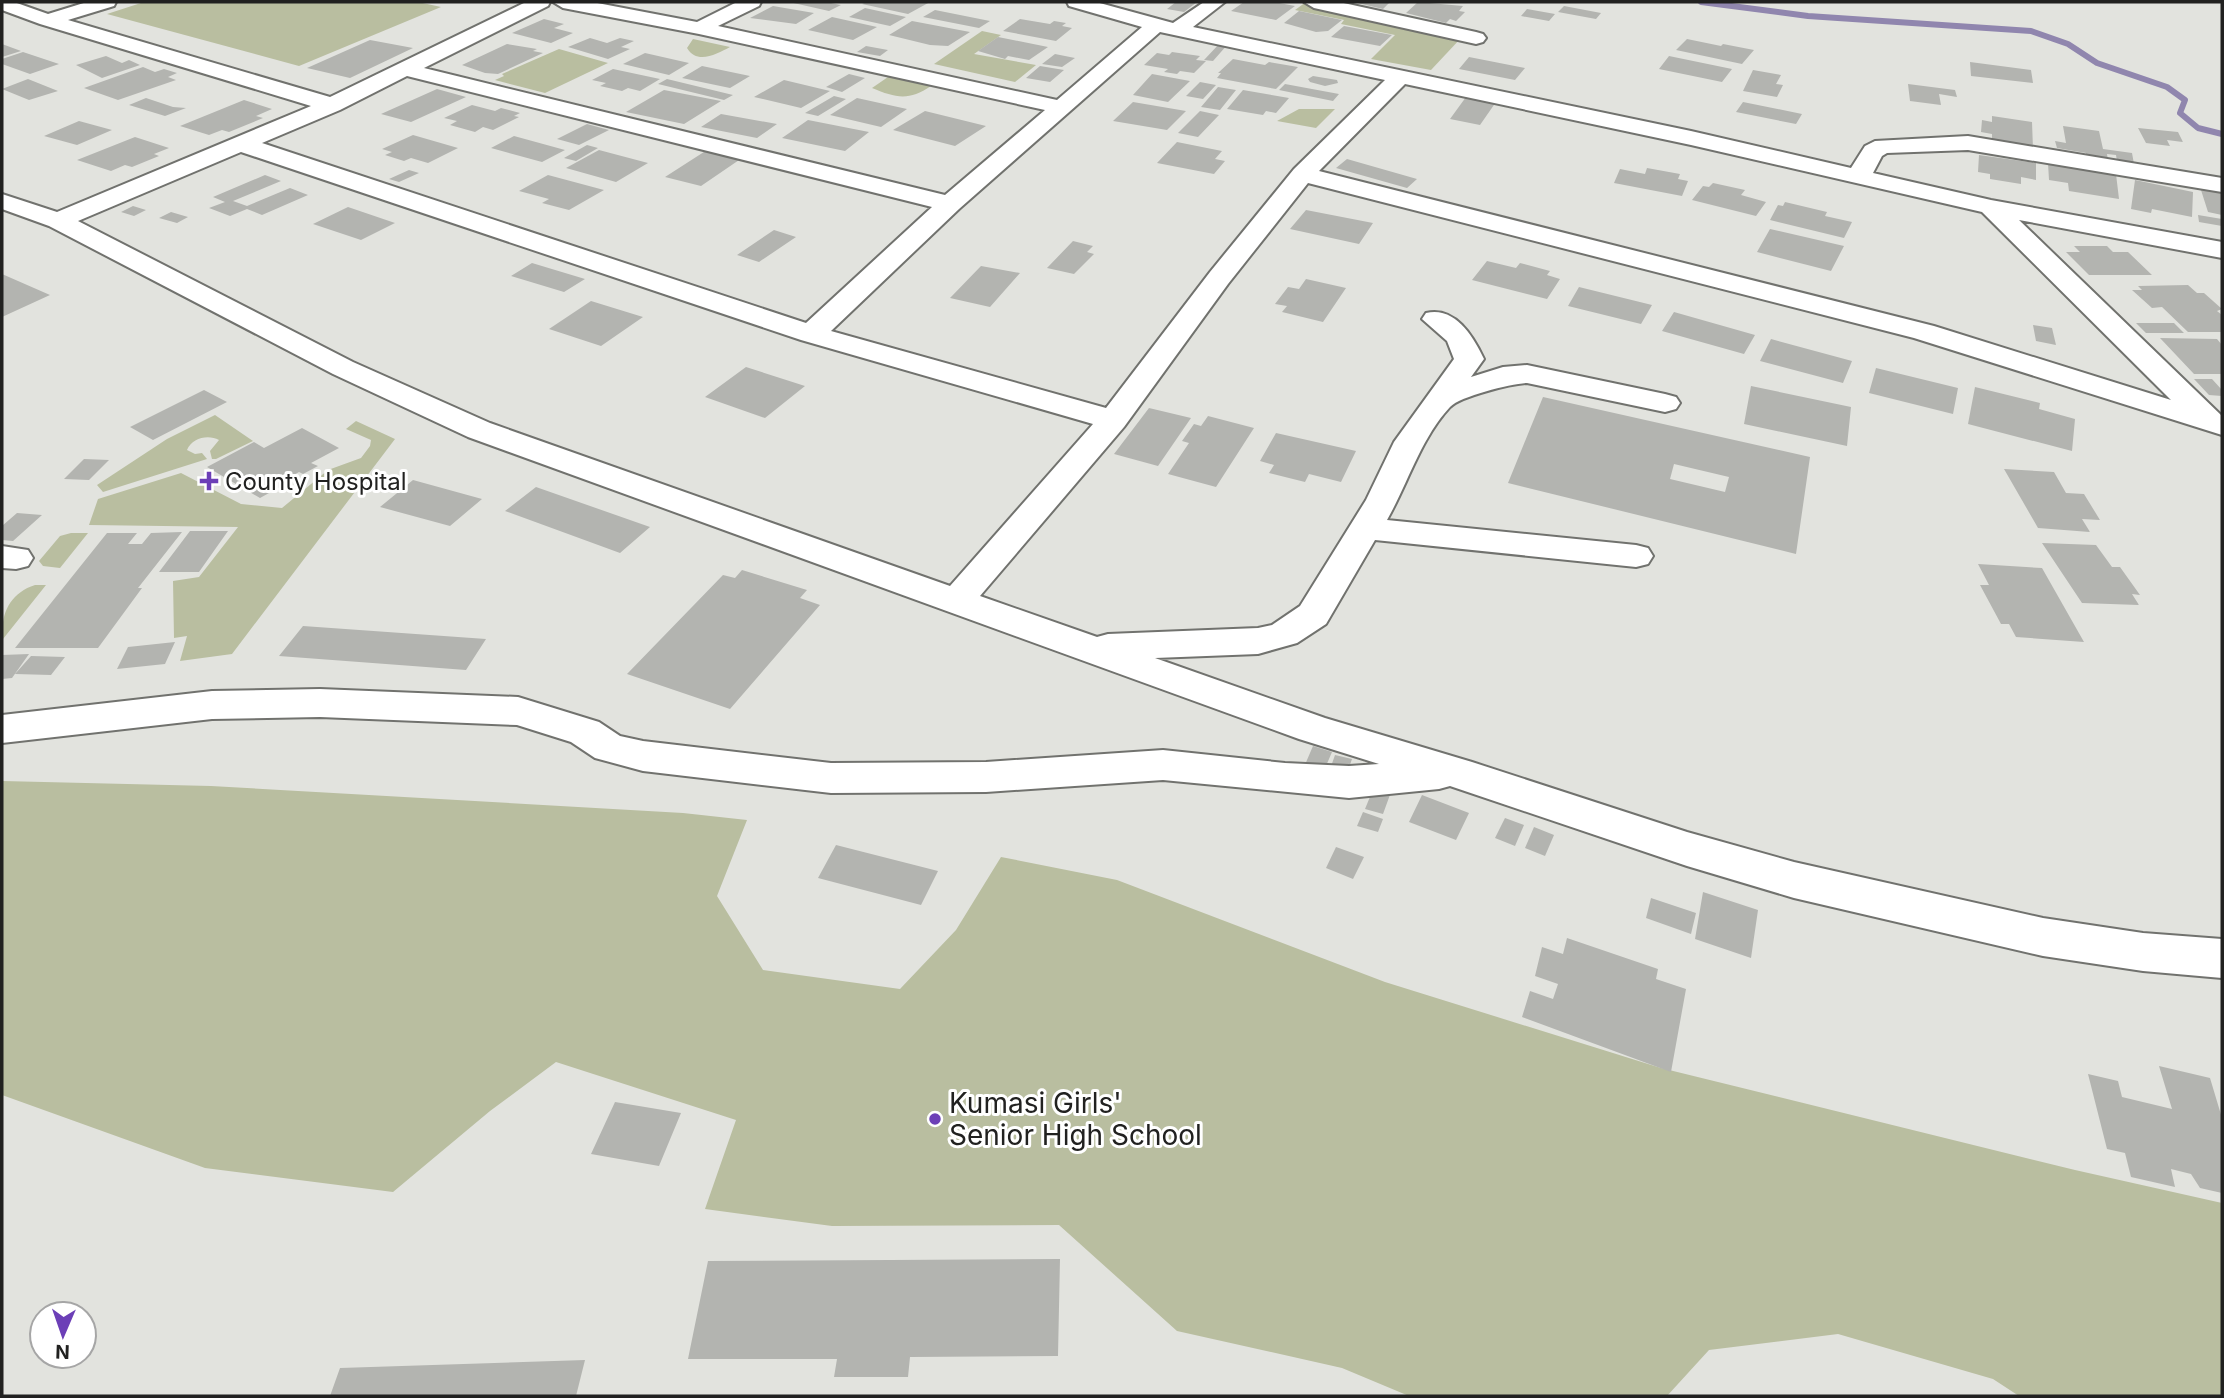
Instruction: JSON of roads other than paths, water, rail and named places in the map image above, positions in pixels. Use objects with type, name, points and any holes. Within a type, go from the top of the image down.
[{"type":"street","points":[[47,20],[107,2]]},
{"type":"street","points":[[58,221],[332,105],[541,2]]},
{"type":"street","points":[[562,2],[699,28],[1061,107]]},
{"type":"street","points":[[699,28],[752,2]]},
{"type":"street","points":[[1076,2],[1166,28],[1434,83],[1991,207],[2222,250]]},
{"type":"street","points":[[811,334],[950,204],[1061,107],[1166,28],[1216,2]]},
{"type":"street","points":[[1314,2],[1476,38],[1434,83]]},
{"type":"street","points":[[2,4],[47,20],[332,105]]},
{"type":"street","points":[[407,70],[950,204]]},
{"type":"street","points":[[957,600],[1113,420],[1219,278],[1302,174],[1401,76]]},
{"type":"street","points":[[1858,177],[1873,151],[1883,146],[1958,142],[2222,185]]},
{"type":"street","points":[[241,144],[811,334],[1113,420]]},
{"type":"street","points":[[1302,174],[1924,332],[2219,428]]},
{"type":"street","points":[[2,201],[58,221],[342,368],[479,430],[1313,729],[1458,773],[1687,849],[1794,880],[2043,937],[2143,952],[2222,959]]},
{"type":"street","points":[[1991,207],[2219,428]]},
{"type":"street","points":[[1088,647],[1258,642],[1284,634],[1313,615],[1365,528],[1410,442],[1469,359],[1459,337],[1436,319]]},
{"type":"street","points":[[1441,398],[1503,376],[1527,374],[1665,403]]},
{"type":"street","points":[[1365,528],[1636,556]]},
{"type":"street","points":[[2,729],[212,705],[333,704],[518,711],[585,732],[609,748],[643,757],[831,778],[986,777],[1163,765],[1349,782],[1458,773]]},
{"type":"waterway","points":[[1701,2],[1808,16],[2031,31],[2068,44],[2097,63],[2167,87],[2185,100],[2180,113],[2198,128],[2222,134]]},
{"type":"place","name":"County Hospital","points":[[209,481]]},
{"type":"place","name":"Kumasi Girls' Senior High School","points":[[935,1119]]}]
